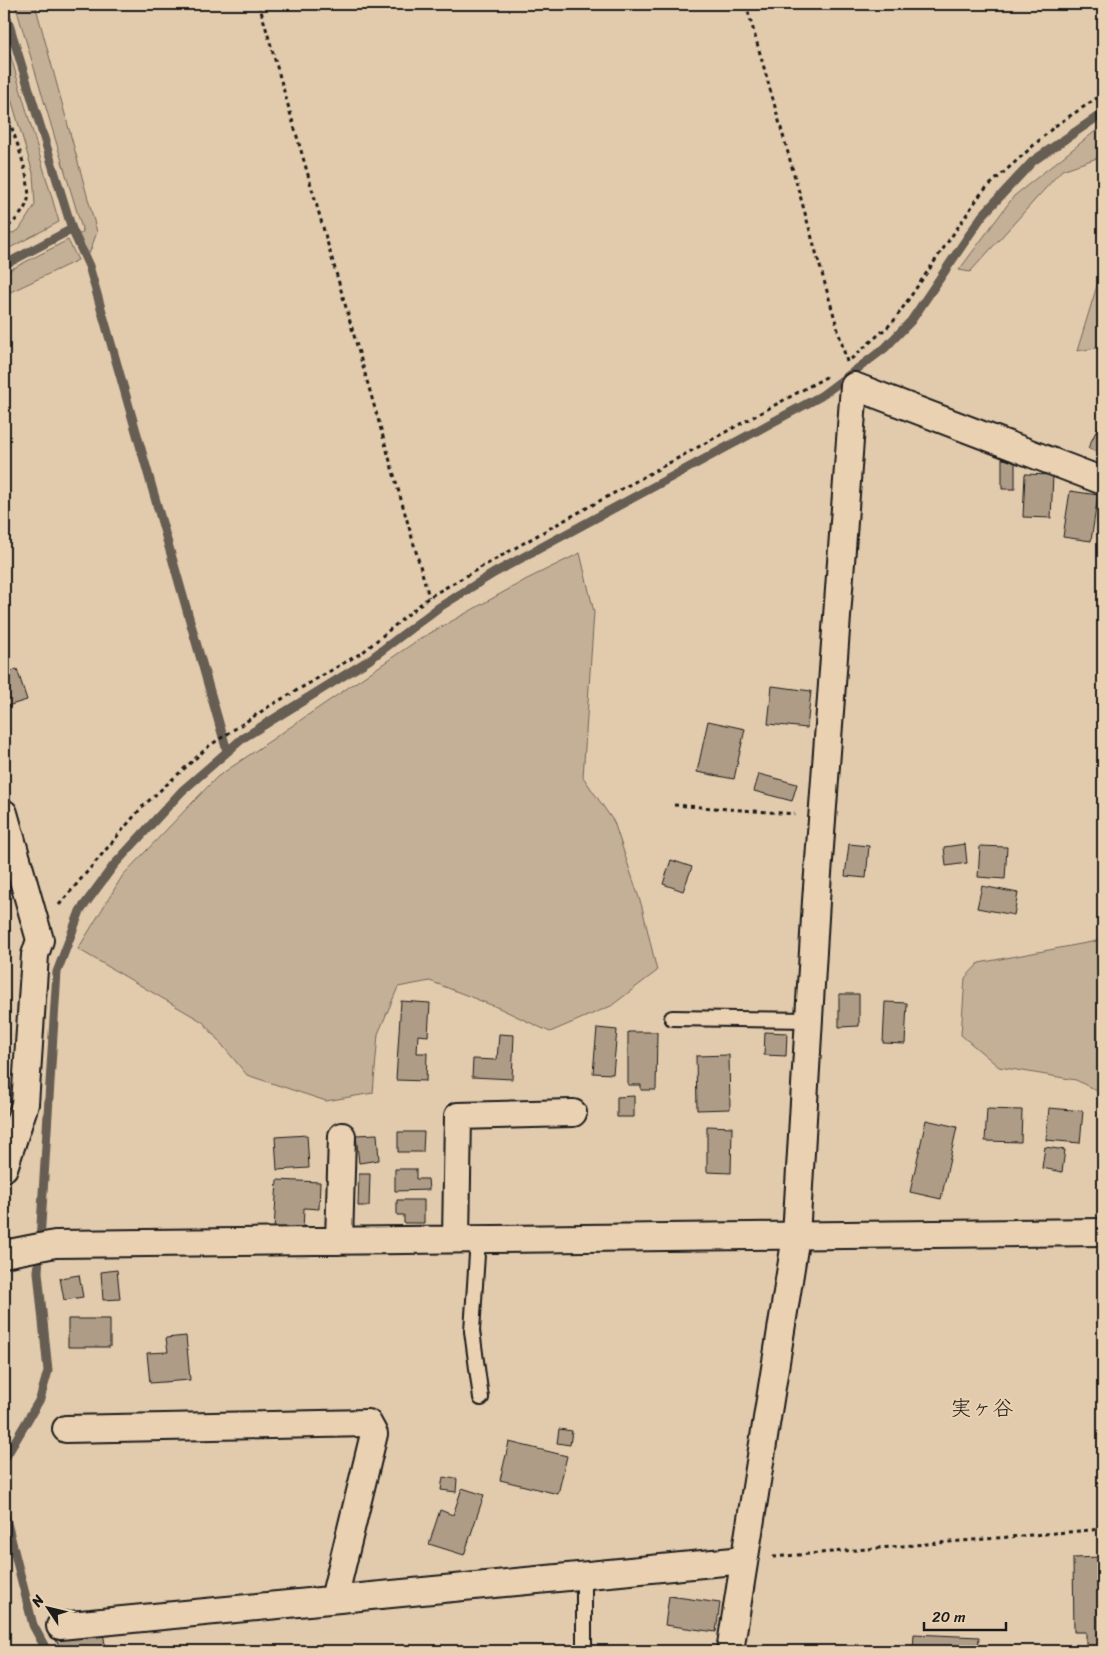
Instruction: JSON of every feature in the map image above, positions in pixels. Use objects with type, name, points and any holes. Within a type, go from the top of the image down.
[{"type":"street","points":[[730,1651],[796,1236],[822,816],[844,372],[1103,480]]},
{"type":"street","points":[[4,813],[40,940],[35,955],[25,1104],[4,1168]]},
{"type":"street","points":[[467,1239],[458,1116],[573,1113]]},
{"type":"street","points":[[339,1241],[342,1136]]},
{"type":"street","points":[[4,1254],[55,1244],[1103,1232]]},
{"type":"street","points":[[66,1429],[368,1423],[374,1434],[334,1599]]},
{"type":"street","points":[[60,1626],[744,1560]]},
{"type":"lane","points":[[672,1018],[809,1020]]},
{"type":"lane","points":[[467,1239],[472,1331],[481,1398]]},
{"type":"lane","points":[[584,1575],[584,1651]]},
{"type":"path","points":[[258,4],[429,597]]},
{"type":"path","points":[[746,4],[844,372]]},
{"type":"path","points":[[40,940],[45,924],[74,885],[142,807],[209,746],[268,707],[363,652],[429,597],[844,372],[893,322],[982,192],[1055,126],[1103,94]]},
{"type":"path","points":[[4,105],[28,180],[28,202],[13,224],[4,229]]},
{"type":"path","points":[[674,805],[822,816]]},
{"type":"path","points":[[744,1560],[1103,1529]]},
{"type":"shaded area","points":[[15,4],[35,4],[97,232],[89,254],[78,235],[83,232]]},
{"type":"shaded area","points":[[4,33],[59,222],[4,251],[4,237],[19,230],[35,205],[33,173],[4,75]]},
{"type":"shaded area","points":[[1103,125],[1103,156],[1062,170],[970,272],[959,270],[1014,196]]},
{"type":"shaded area","points":[[68,240],[78,260],[4,295],[4,273]]},
{"type":"shaded area","points":[[1103,266],[1103,347],[1077,351]]},
{"type":"shaded area","points":[[580,553],[594,612],[583,777],[614,822],[642,907],[657,971],[611,1006],[550,1032],[499,1008],[430,981],[398,987],[378,1034],[373,1093],[326,1101],[247,1075],[203,1022],[78,949],[123,875],[217,777],[418,640],[527,579]]},
{"type":"shaded area","points":[[1103,918],[1103,1094],[1076,1080],[999,1067],[961,1035],[965,978],[979,963],[1097,941]]},
{"type":"building","points":[[1103,417],[1103,456],[1088,448]]},
{"type":"building","points":[[1002,459],[1015,459],[1015,489],[1002,489]]},
{"type":"building","points":[[1025,474],[1053,475],[1051,518],[1023,517]]},
{"type":"building","points":[[1070,491],[1098,495],[1091,541],[1063,537]]},
{"type":"building","points":[[17,669],[27,700],[4,707],[4,674]]},
{"type":"building","points":[[772,686],[811,691],[807,728],[768,724]]},
{"type":"building","points":[[708,721],[745,729],[734,779],[697,772]]},
{"type":"building","points":[[759,774],[797,784],[792,801],[754,791]]},
{"type":"building","points":[[849,844],[869,846],[866,878],[845,876]]},
{"type":"building","points":[[965,844],[967,863],[946,866],[944,847]]},
{"type":"building","points":[[980,846],[1007,847],[1005,879],[978,877]]},
{"type":"building","points":[[671,860],[692,867],[683,891],[663,884]]},
{"type":"building","points":[[982,886],[1018,893],[1014,915],[977,908]]},
{"type":"building","points":[[839,994],[859,994],[859,1026],[839,1027]]},
{"type":"building","points":[[401,1001],[430,1003],[428,1036],[418,1035],[417,1053],[427,1053],[426,1081],[396,1080]]},
{"type":"building","points":[[885,1002],[907,1003],[905,1044],[883,1043]]},
{"type":"building","points":[[597,1028],[617,1030],[613,1074],[593,1073]]},
{"type":"building","points":[[628,1032],[657,1032],[656,1090],[641,1090],[641,1085],[628,1085]]},
{"type":"building","points":[[765,1032],[787,1033],[786,1056],[764,1055]]},
{"type":"building","points":[[499,1034],[514,1035],[512,1079],[472,1077],[473,1059],[497,1060]]},
{"type":"building","points":[[729,1055],[730,1109],[697,1110],[696,1056]]},
{"type":"building","points":[[634,1096],[634,1117],[617,1117],[617,1097]]},
{"type":"building","points":[[1049,1108],[1083,1111],[1080,1143],[1046,1140]]},
{"type":"building","points":[[987,1109],[1022,1110],[1021,1142],[985,1141]]},
{"type":"building","points":[[926,1120],[957,1127],[941,1199],[910,1192]]},
{"type":"building","points":[[707,1126],[732,1127],[731,1173],[707,1172]]},
{"type":"building","points":[[398,1132],[424,1132],[423,1152],[398,1152]]},
{"type":"building","points":[[377,1134],[379,1160],[359,1163],[356,1135]]},
{"type":"building","points":[[307,1135],[309,1168],[277,1170],[275,1137]]},
{"type":"building","points":[[1045,1147],[1065,1150],[1062,1172],[1042,1168]]},
{"type":"building","points":[[395,1169],[416,1169],[416,1179],[428,1179],[429,1190],[395,1191]]},
{"type":"building","points":[[359,1174],[370,1174],[369,1206],[358,1206]]},
{"type":"building","points":[[277,1180],[320,1182],[319,1209],[304,1208],[303,1232],[274,1230]]},
{"type":"building","points":[[397,1200],[424,1200],[424,1223],[404,1223],[404,1215],[397,1215]]},
{"type":"building","points":[[117,1270],[120,1299],[103,1300],[101,1272]]},
{"type":"building","points":[[79,1275],[83,1297],[64,1300],[60,1278]]},
{"type":"building","points":[[68,1319],[110,1319],[110,1347],[68,1347]]},
{"type":"building","points":[[186,1336],[190,1380],[150,1383],[147,1353],[168,1352],[166,1338]]},
{"type":"building","points":[[559,1429],[572,1431],[570,1445],[557,1443]]},
{"type":"building","points":[[509,1442],[567,1456],[558,1494],[500,1480]]},
{"type":"building","points":[[443,1477],[457,1479],[456,1492],[441,1490]]},
{"type":"building","points":[[462,1488],[484,1495],[464,1555],[429,1544],[440,1510],[453,1515]]},
{"type":"building","points":[[1101,1557],[1102,1647],[1086,1647],[1086,1632],[1074,1632],[1073,1558]]},
{"type":"building","points":[[669,1596],[720,1603],[716,1632],[665,1625]]},
{"type":"building","points":[[103,1632],[106,1651],[63,1651],[55,1639]]},
{"type":"building","points":[[914,1634],[979,1637],[978,1650],[940,1648],[940,1651],[913,1651]]},
{"type":"building","points":[[630,1645],[654,1651],[629,1651]]},
{"type":"waterway","points":[[4,8],[72,229],[4,265]]},
{"type":"waterway","points":[[4,1460],[40,1399],[48,1371],[38,1272],[57,972],[80,911],[114,865],[182,791],[243,738],[369,660],[438,608],[494,573],[821,396],[885,348],[911,321],[982,216],[1033,161],[1103,113]]},
{"type":"waterway","points":[[72,229],[89,266],[227,751]]},
{"type":"waterway","points":[[4,1511],[33,1625],[47,1651]]},
{"type":"district","name":"実ヶ谷","points":[[982,1408]]}]
